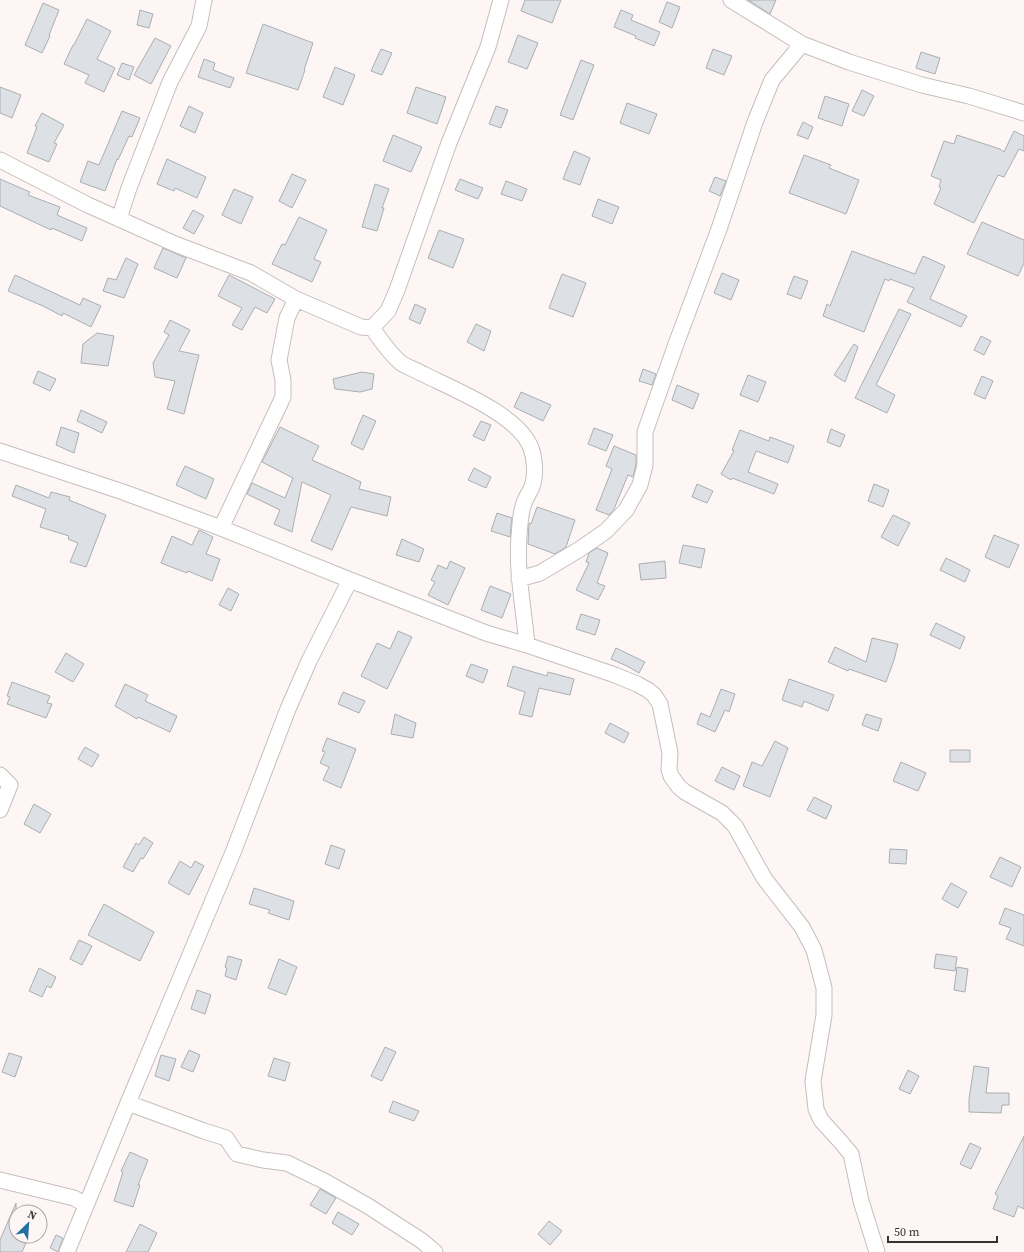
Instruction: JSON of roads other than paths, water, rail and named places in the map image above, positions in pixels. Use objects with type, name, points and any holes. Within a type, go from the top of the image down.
[{"type":"street","points":[[119,219],[128,188],[170,82],[199,26],[204,0]]},
{"type":"street","points":[[372,328],[388,311],[397,290],[446,150],[488,47],[501,0]]},
{"type":"street","points":[[731,0],[802,44],[849,62],[922,85],[969,96],[1018,111],[1024,100]]},
{"type":"street","points":[[519,579],[540,573],[606,532],[626,510],[640,485],[645,465],[645,432],[719,229],[755,122],[772,80],[802,44]]},
{"type":"street","points":[[0,160],[88,205],[119,219],[175,244],[251,273],[296,299],[361,327],[372,328],[401,363],[461,392],[495,411],[518,428],[525,436],[531,448],[535,467],[533,485],[523,506],[518,554],[519,579],[527,645]]},
{"type":"street","points":[[221,528],[282,398],[283,380],[279,360],[287,318],[296,299]]},
{"type":"street","points":[[0,451],[123,492],[221,528],[486,633],[527,645],[615,675],[637,684],[654,695],[660,704],[670,753],[669,770],[671,776],[679,787],[685,792],[722,813],[735,826],[764,878],[802,927],[814,950],[824,988],[824,1015],[813,1081],[816,1109],[821,1120],[850,1154],[861,1201],[877,1252]]},
{"type":"street","points":[[67,1252],[234,850],[288,709],[309,661],[350,580]]},
{"type":"street","points":[[0,775],[10,785],[0,810]]},
{"type":"street","points":[[128,1103],[226,1138],[237,1154],[263,1160],[287,1163],[368,1206],[422,1241],[435,1252]]},
{"type":"street","points":[[0,1180],[74,1198],[86,1205]]}]
